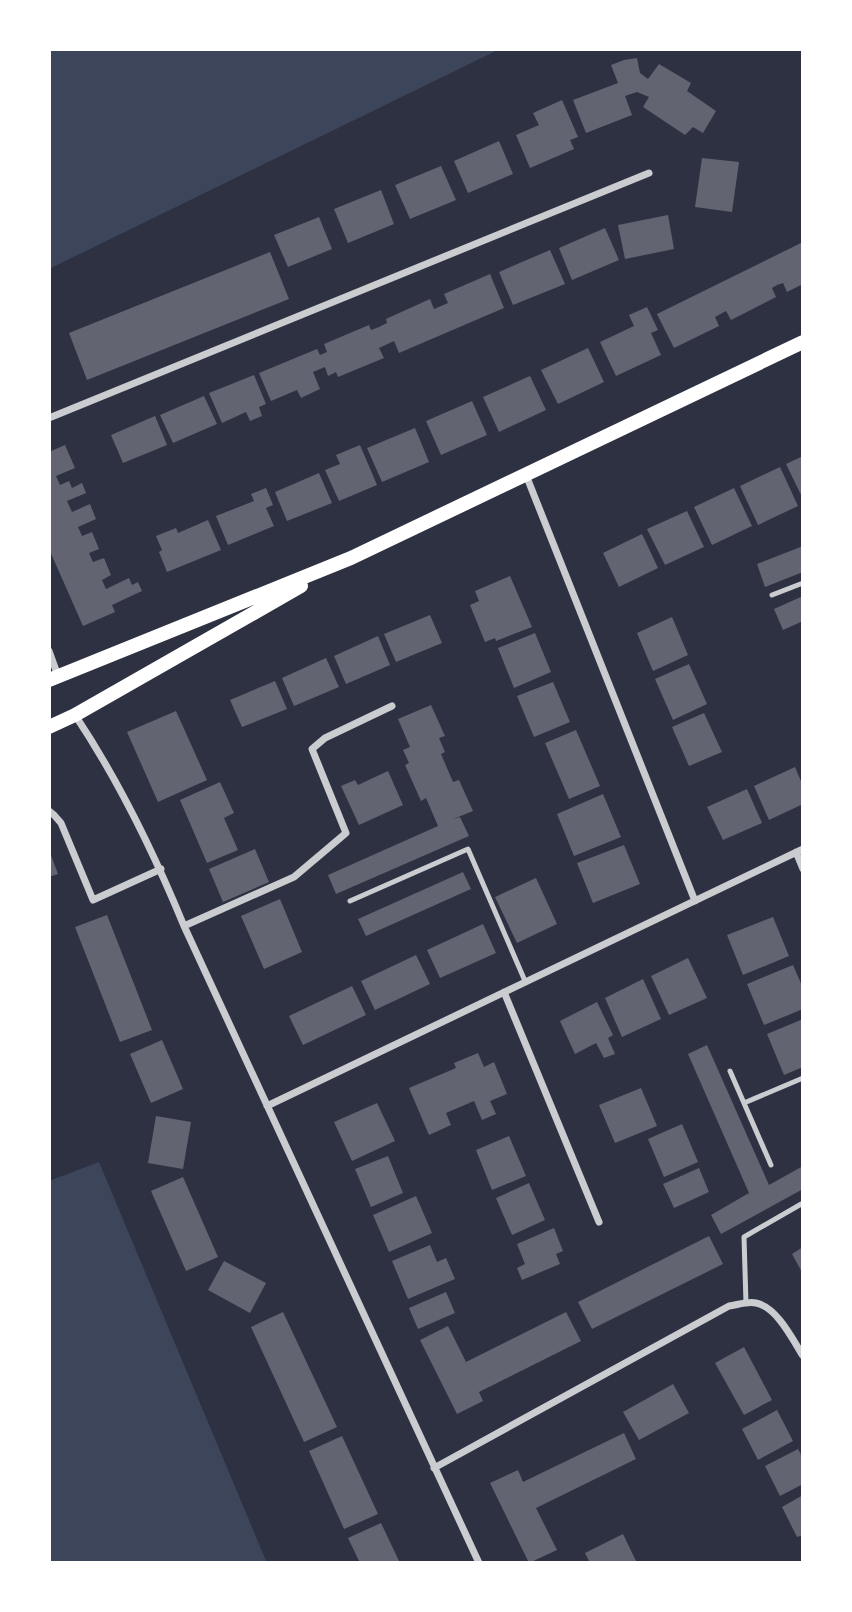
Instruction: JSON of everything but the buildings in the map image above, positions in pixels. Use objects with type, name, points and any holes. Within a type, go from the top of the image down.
[{"type":"main road","points":[[54,678],[351,558],[803,342]]},
{"type":"main road","points":[[49,727],[75,715],[351,558]]},
{"type":"street","points":[[49,418],[649,173]]},
{"type":"street","points":[[526,475],[695,901]]},
{"type":"street","points":[[49,651],[54,678]]},
{"type":"street","points":[[184,926],[294,877],[346,833],[312,749],[325,738],[392,706]]},
{"type":"street","points":[[75,715],[106,764],[161,869],[184,926],[479,1563]]},
{"type":"street","points":[[49,811],[61,823],[93,900],[161,869]]},
{"type":"street","points":[[267,1105],[800,850],[803,869]]},
{"type":"street","points":[[504,992],[599,1222]]},
{"type":"street","points":[[434,1468],[729,1306],[757,1303],[773,1311],[803,1356]]},
{"type":"lane","points":[[772,595],[803,583]]},
{"type":"lane","points":[[350,901],[468,849],[525,981]]},
{"type":"lane","points":[[730,1071],[771,1165]]},
{"type":"lane","points":[[744,1103],[803,1078]]},
{"type":"lane","points":[[747,1303],[744,1237],[803,1203]]},
{"type":"shaded area","points":[[49,49],[500,49],[49,269]]},
{"type":"shaded area","points":[[99,1162],[267,1563],[49,1563],[49,1181]]}]
